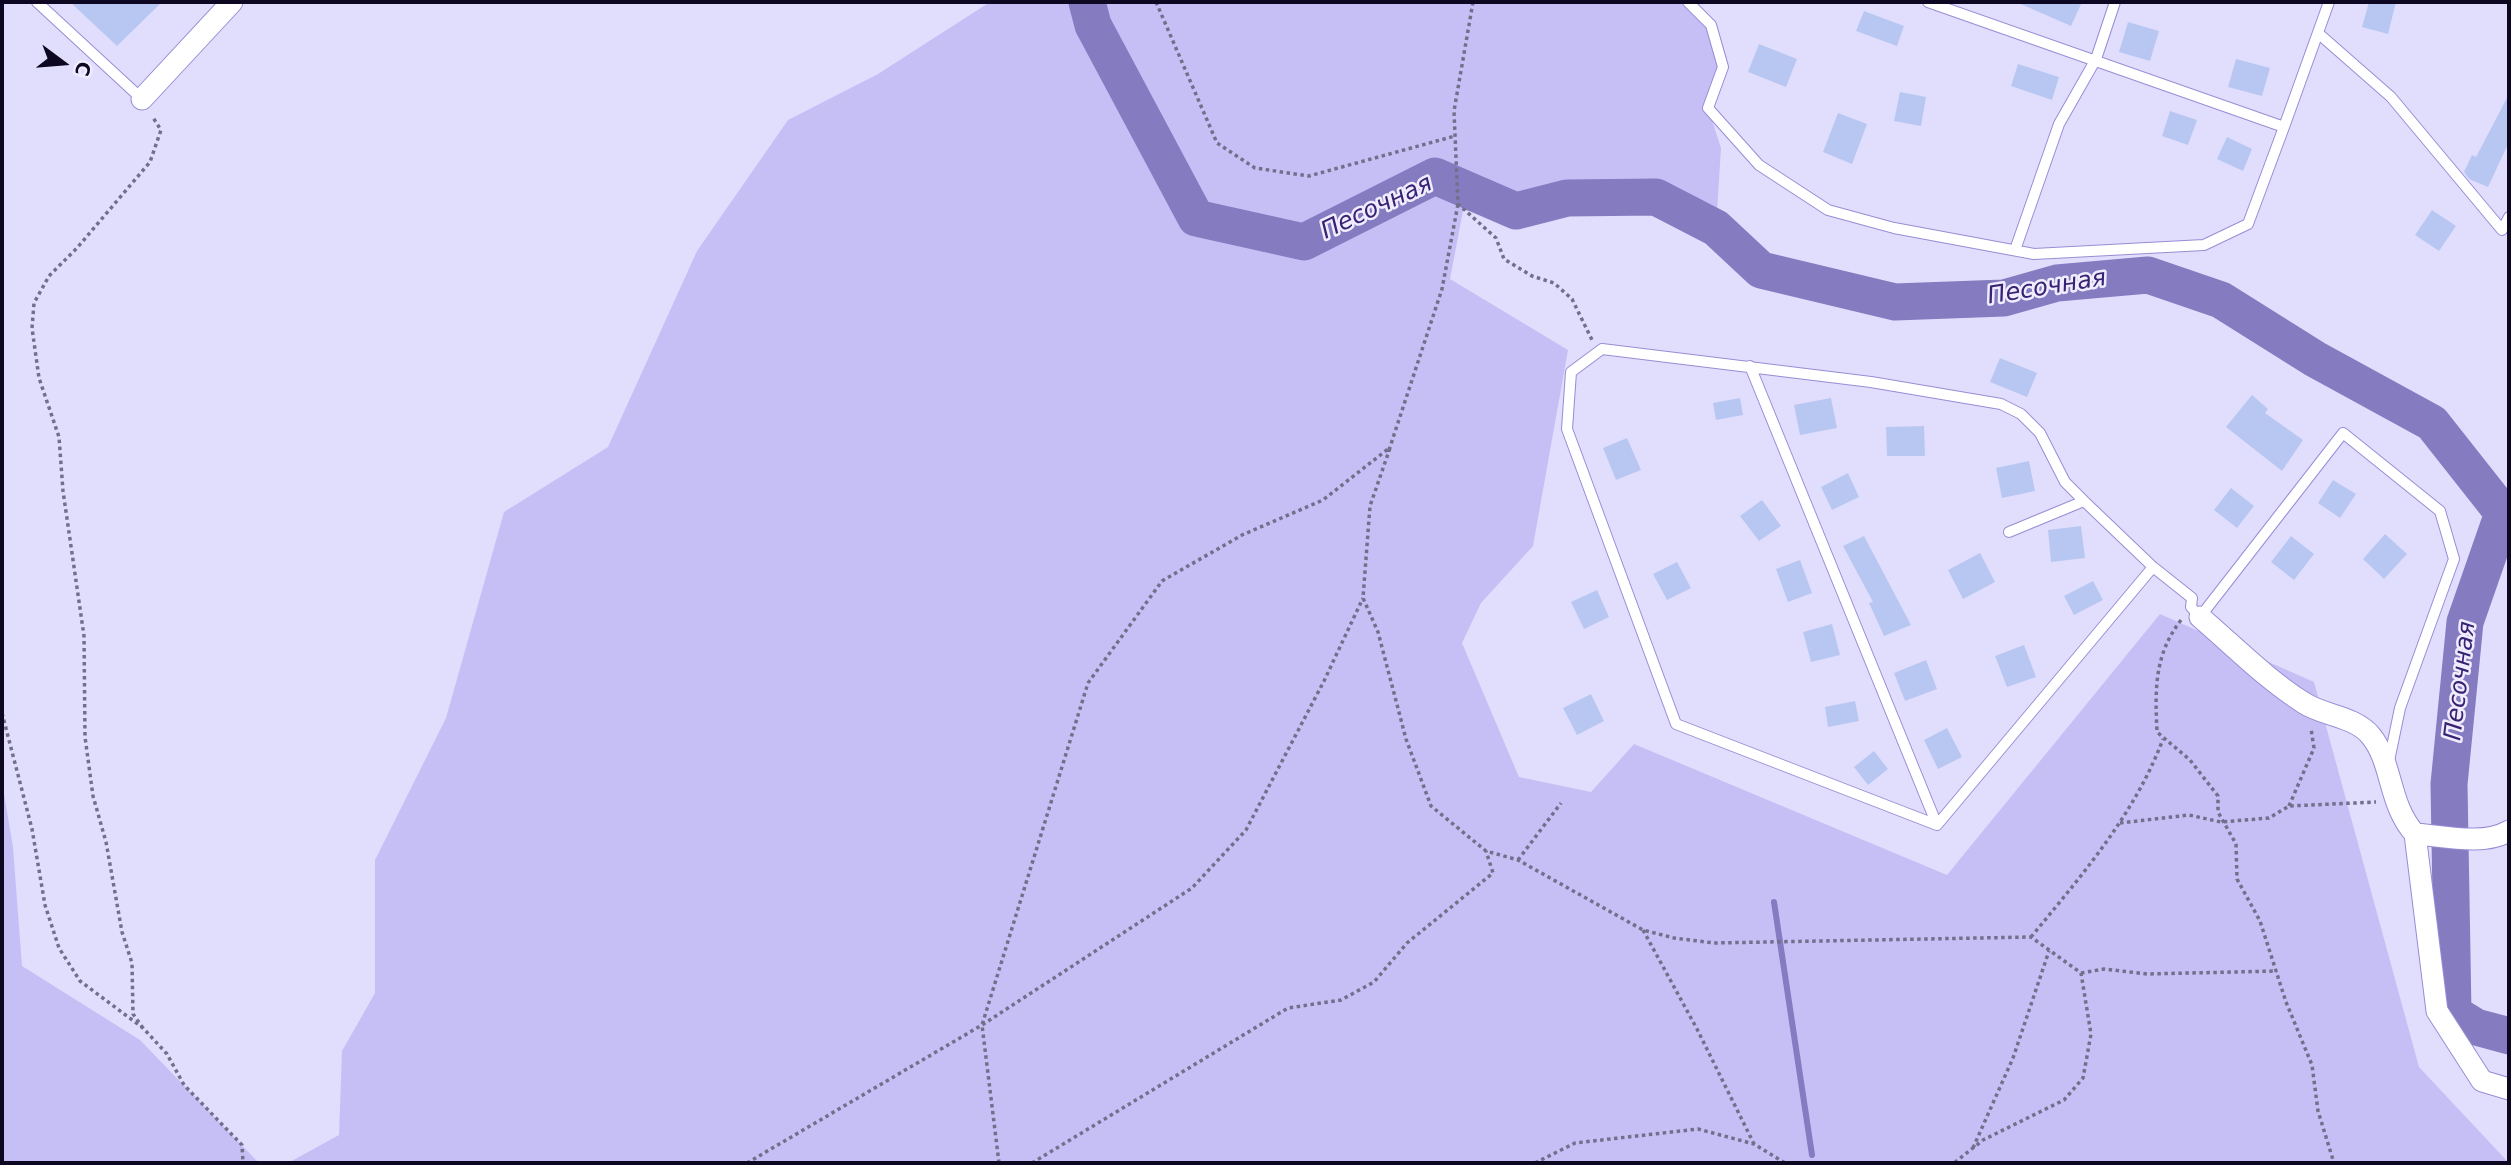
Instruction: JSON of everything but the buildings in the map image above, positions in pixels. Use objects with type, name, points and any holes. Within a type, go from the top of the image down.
[{"type":"street","points":[[142,99],[232,2]]},
{"type":"street","points":[[2195,612],[2306,705],[2353,722],[2372,737],[2386,771],[2394,801],[2403,821],[2415,834],[2437,1011],[2482,1081],[2509,1089]]},
{"type":"street","points":[[2415,834],[2474,839],[2501,836],[2509,831]]},
{"type":"lane","points":[[37,2],[142,99]]},
{"type":"lane","points":[[1688,2],[1711,25],[1723,66],[1708,107],[1759,164],[1828,209],[1894,228],[2035,254],[2204,245],[2248,225],[2329,2]]},
{"type":"lane","points":[[1928,2],[2284,127]]},
{"type":"lane","points":[[2015,250],[2059,124],[2096,59],[2115,2]]},
{"type":"lane","points":[[2318,33],[2392,97],[2509,241]]},
{"type":"lane","points":[[2502,230],[2509,217]]},
{"type":"lane","points":[[1937,825],[1676,724],[1567,429],[1571,372],[1602,349],[1750,366],[2001,404],[2021,414],[2040,433],[2065,482],[2153,567],[2192,598],[2195,612]]},
{"type":"lane","points":[[1750,366],[1937,825]]},
{"type":"lane","points":[[2195,612],[2343,433],[2440,511],[2454,559],[2400,708],[2386,771]]},
{"type":"lane","points":[[2009,532],[2084,501]]},
{"type":"lane","points":[[1937,825],[2153,567]]},
{"type":"path","points":[[1156,2],[1217,143],[1255,168],[1308,176],[1455,136]]},
{"type":"path","points":[[747,1163],[982,1024],[1192,888],[1246,830],[1324,681],[1363,598],[1370,506],[1442,289],[1458,204],[1454,111],[1473,2]]},
{"type":"path","points":[[142,99],[161,130],[158,148],[150,162],[114,201],[96,226],[49,276],[34,303],[32,328],[39,378],[59,437],[62,491],[84,636],[85,737],[93,796],[106,842],[122,932],[132,962],[133,1014],[167,1054],[184,1086],[242,1145],[243,1163]]},
{"type":"path","points":[[1458,204],[1496,238],[1504,259],[1532,276],[1554,283],[1572,299],[1582,314],[1588,335],[1602,349]]},
{"type":"path","points":[[999,1163],[982,1024],[1088,682],[1162,581],[1242,535],[1323,500],[1390,448]]},
{"type":"path","points":[[1363,598],[1378,632],[1406,739],[1431,806],[1486,851],[1518,860],[1643,930],[1674,938],[1714,943],[2031,937],[2081,973],[2104,969],[2147,974],[2277,971]]},
{"type":"path","points":[[2195,612],[2166,647],[2154,684],[2158,732],[2190,760],[2218,796],[2221,822],[2236,844],[2237,879],[2251,899],[2312,1065],[2318,1111],[2334,1163]]},
{"type":"path","points":[[2289,806],[2314,748],[2306,705]]},
{"type":"path","points":[[2,713],[32,828],[45,905],[59,948],[80,981],[143,1028]]},
{"type":"path","points":[[2031,937],[2120,823],[2151,772],[2163,739]]},
{"type":"path","points":[[2120,823],[2189,815],[2221,822],[2269,818],[2289,806],[2394,801]]},
{"type":"path","points":[[1518,860],[1561,803]]},
{"type":"path","points":[[1032,1163],[1288,1008],[1341,1000],[1374,982],[1407,943],[1493,873],[1486,851]]},
{"type":"path","points":[[1643,930],[1698,1029],[1754,1144]]},
{"type":"path","points":[[1972,1149],[2012,1058],[2049,951]]},
{"type":"path","points":[[1954,1163],[1983,1140],[2064,1100],[2083,1078],[2091,1034],[2081,973]]},
{"type":"path","points":[[1535,1163],[1575,1143],[1698,1129],[1754,1144],[1785,1163]]},
{"type":"shaded area","points":[[990,2],[1688,2],[1711,25],[1723,67],[1708,108],[1721,148],[1716,228],[1656,197],[1567,198],[1516,211],[1463,211],[1450,279],[1568,350],[1533,546],[1481,603],[1462,643],[1519,777],[1591,792],[1634,744],[1947,875],[2160,614],[2314,682],[2419,1067],[2509,1163],[288,1163],[339,1135],[342,1051],[375,993],[375,860],[446,718],[504,512],[608,447],[697,251],[788,120],[878,74]]},
{"type":"shaded area","points":[[2,782],[13,847],[22,966],[140,1040],[259,1163],[2,1163]]},
{"type":"waterway","name":"Песочная","points":[[1087,2],[1093,25],[1196,218],[1304,242],[1435,176],[1516,211],[1567,198],[1656,197],[1716,228],[1761,270],[1895,302],[2004,298],[2057,283],[2148,275],[2221,300],[2315,359],[2432,423],[2503,513],[2465,622],[2449,784],[2453,1013],[2476,1027],[2509,1036]]},
{"type":"waterway","points":[[1774,902],[1812,1155]]}]
